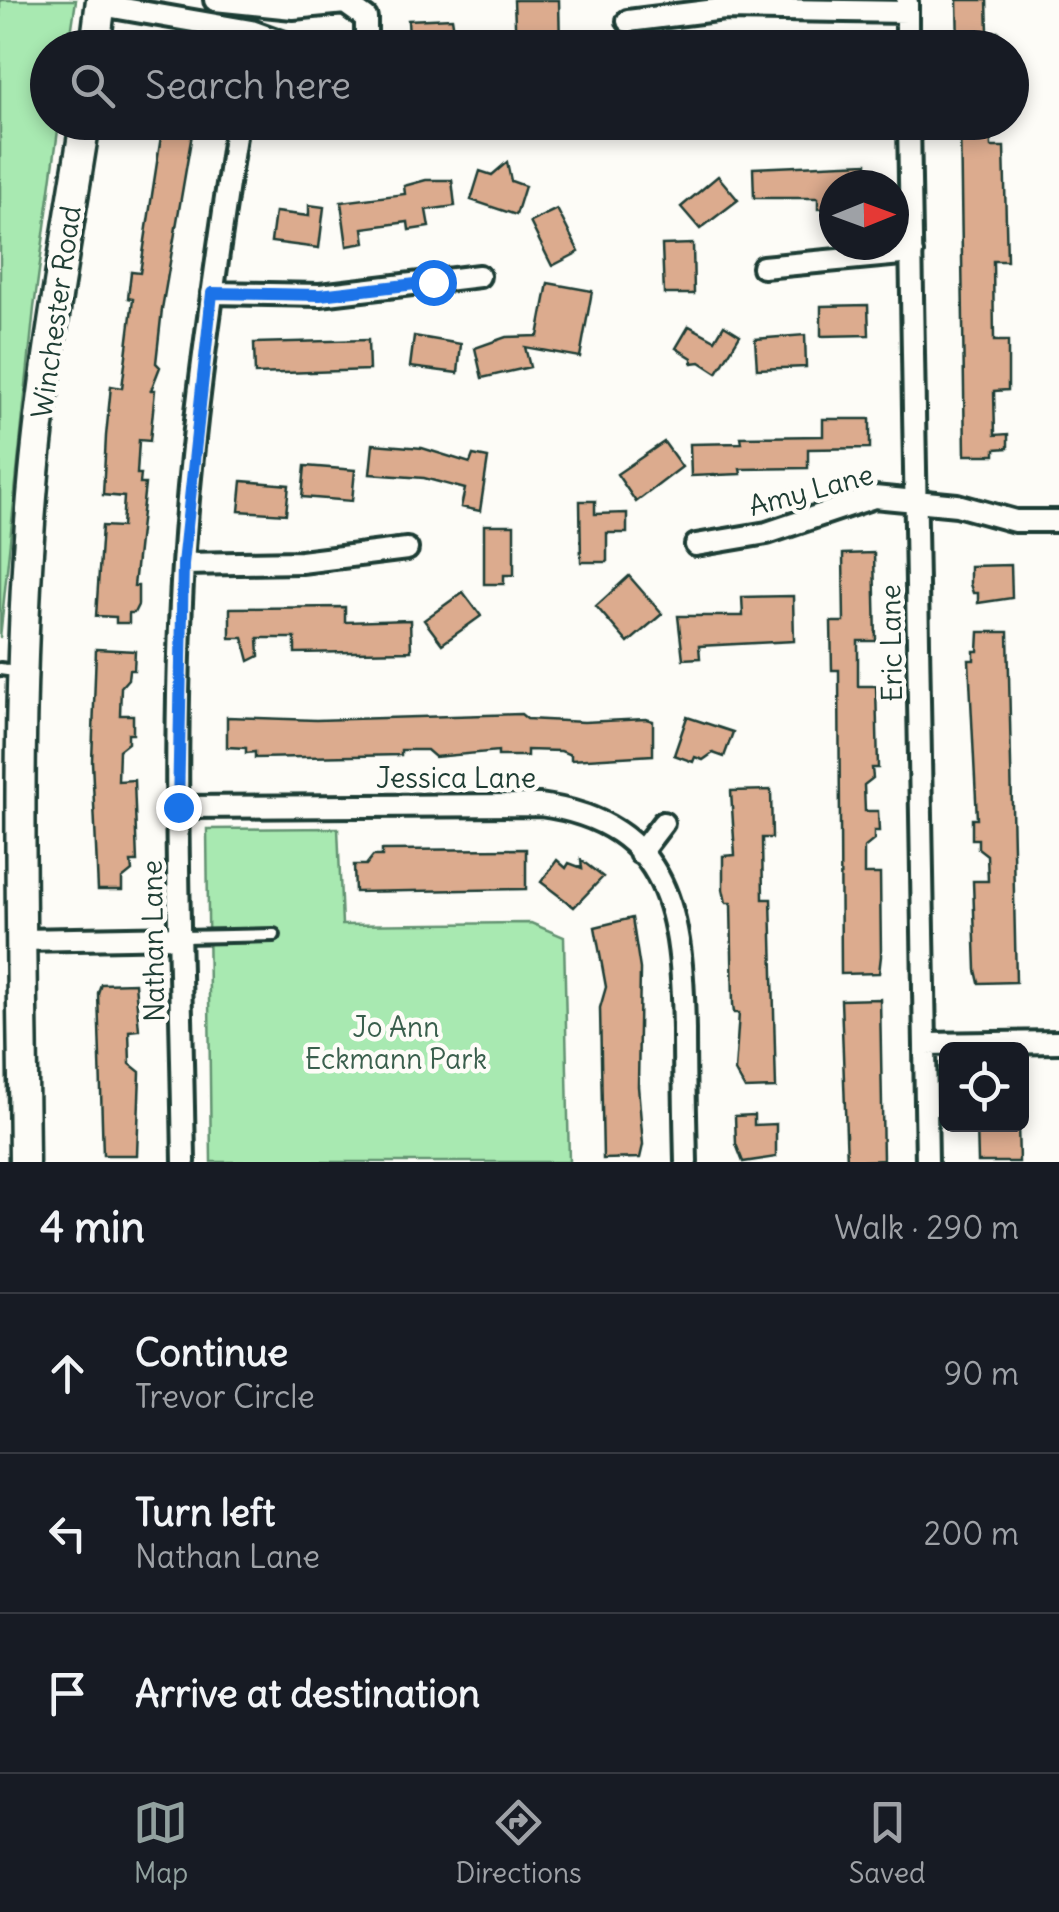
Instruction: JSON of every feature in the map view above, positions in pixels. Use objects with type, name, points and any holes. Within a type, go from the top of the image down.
[{"type":"main road","points":[[97,30],[101,3]]},
{"type":"main road","name":"Winchester Road","points":[[24,1162],[22,940],[12,671],[34,473],[82,140]]},
{"type":"street","points":[[216,0],[345,3],[357,8],[368,30]]},
{"type":"street","points":[[101,3],[213,30]]},
{"type":"street","points":[[251,30],[255,3]]},
{"type":"street","points":[[628,22],[724,8],[907,6]]},
{"type":"street","name":"Nathan Lane","points":[[184,1162],[178,807],[183,564],[212,293],[235,140]]},
{"type":"street","name":"Eric Lane","points":[[909,140],[927,1162]]},
{"type":"street","points":[[762,267],[912,253]]},
{"type":"street","points":[[212,293],[320,295],[478,276]]},
{"type":"street","name":"Amy Lane","points":[[696,545],[768,533],[874,496],[916,498],[1015,521],[1059,520]]},
{"type":"street","points":[[183,564],[301,562],[407,549]]},
{"type":"street","name":"Jessica Lane","points":[[178,807],[540,805],[582,814],[626,838],[666,889],[681,937],[686,1162]]},
{"type":"street","points":[[640,853],[663,823]]},
{"type":"street","points":[[22,940],[181,937]]},
{"type":"street","points":[[925,1044],[1059,1042]]},
{"type":"lane","points":[[181,937],[274,935]]},
{"type":"green space","points":[[0,0],[76,0],[72,30],[30,30],[30,140],[57,140],[34,308],[0,638]]},
{"type":"green space","name":"Jo Ann Eckmann Park","points":[[338,828],[342,925],[531,923],[564,937],[569,1162],[211,1162],[207,829]]},
{"type":"building","points":[[514,0],[559,0],[560,30],[515,30]]},
{"type":"building","points":[[957,0],[987,0],[988,30],[958,30]]},
{"type":"building","points":[[452,18],[454,30],[409,30],[408,20]]},
{"type":"building","points":[[160,140],[191,140],[162,309],[156,363],[160,367],[151,390],[155,390],[150,441],[139,440],[137,474],[141,474],[140,484],[145,484],[134,586],[138,586],[138,605],[134,613],[129,613],[129,623],[116,623],[116,617],[96,616],[102,526],[122,527],[124,497],[103,495],[106,436],[111,386],[122,388],[133,299],[128,298],[131,272],[140,273]]},
{"type":"building","points":[[960,140],[991,140],[991,147],[1004,147],[1007,261],[993,261],[994,341],[1008,341],[1008,390],[994,391],[995,435],[1008,434],[1008,448],[995,449],[995,455],[965,455]]},
{"type":"building","points":[[507,162],[511,181],[525,186],[516,215],[471,200],[480,171],[492,175]]},
{"type":"building","points":[[867,163],[867,170],[819,170],[818,209],[818,198],[754,198],[753,168]]},
{"type":"building","points":[[718,176],[738,200],[700,229],[681,207]]},
{"type":"building","points":[[426,180],[452,180],[455,206],[426,210],[429,227],[409,230],[408,222],[363,228],[365,243],[347,246],[341,202],[405,194],[404,186]]},
{"type":"building","points":[[309,205],[324,207],[319,248],[271,242],[275,212],[309,216]]},
{"type":"building","points":[[557,209],[579,252],[552,266],[530,222]]},
{"type":"building","points":[[693,244],[694,294],[664,294],[662,245]]},
{"type":"building","points":[[548,283],[592,291],[580,357],[525,347],[530,367],[482,378],[475,348],[506,337],[538,336]]},
{"type":"building","points":[[868,305],[869,335],[821,336],[821,306]]},
{"type":"building","points":[[724,325],[740,335],[717,373],[700,362],[692,363],[692,358],[676,348],[689,326],[715,340]]},
{"type":"building","points":[[805,335],[806,367],[757,369],[755,339]]},
{"type":"building","points":[[414,336],[461,344],[458,373],[410,367]]},
{"type":"building","points":[[368,340],[369,370],[255,374],[254,343]]},
{"type":"building","points":[[823,419],[870,419],[870,448],[808,449],[808,468],[740,469],[741,474],[691,476],[690,444],[742,443],[741,437],[823,436]]},
{"type":"building","points":[[664,442],[682,467],[636,502],[617,474]]},
{"type":"building","points":[[373,444],[422,448],[470,463],[473,455],[488,458],[480,511],[461,507],[465,489],[424,478],[370,474]]},
{"type":"building","points":[[305,466],[355,470],[352,501],[302,497]]},
{"type":"building","points":[[242,481],[289,485],[286,514],[239,511]]},
{"type":"building","points":[[580,501],[595,501],[595,514],[627,513],[627,533],[607,533],[607,562],[581,562]]},
{"type":"building","points":[[484,525],[514,525],[514,575],[504,575],[504,584],[484,584]]},
{"type":"building","points":[[874,553],[876,641],[858,641],[858,686],[876,686],[878,768],[872,768],[873,778],[864,785],[865,811],[878,811],[879,831],[874,831],[874,840],[864,848],[864,874],[880,874],[881,956],[879,973],[841,974],[839,670],[832,670],[831,622],[844,622],[843,554]]},
{"type":"building","points":[[1011,565],[1012,598],[978,603],[978,593],[973,593],[970,584],[970,566]]},
{"type":"building","points":[[629,576],[662,614],[628,643],[596,606]]},
{"type":"building","points":[[463,592],[481,616],[442,644],[424,620]]},
{"type":"building","points":[[793,596],[794,641],[699,646],[700,658],[683,659],[678,616],[743,616],[742,597]]},
{"type":"building","points":[[345,607],[345,622],[410,620],[411,651],[295,653],[295,638],[258,638],[259,656],[249,661],[243,638],[230,638],[230,608]]},
{"type":"building","points":[[979,632],[1008,632],[1016,982],[979,983],[976,970],[973,881],[988,881],[987,855],[978,848],[978,839],[972,839],[972,819],[977,819],[969,660],[974,660],[974,651],[978,651]]},
{"type":"building","points":[[96,649],[135,651],[134,670],[129,670],[121,687],[120,715],[133,715],[133,734],[128,734],[128,743],[119,750],[118,781],[134,780],[137,862],[131,862],[132,871],[122,879],[122,890],[98,890],[92,761]]},
{"type":"building","points":[[521,714],[527,719],[653,721],[653,755],[571,760],[571,755],[561,751],[527,750],[527,756],[498,756],[498,751],[435,757],[427,750],[401,750],[401,755],[255,758],[255,752],[246,753],[246,748],[227,747],[227,717],[316,720]]},
{"type":"building","points":[[687,717],[733,732],[724,757],[713,753],[703,760],[695,757],[693,762],[674,755]]},
{"type":"building","points":[[771,790],[772,838],[762,838],[763,899],[771,899],[776,1088],[745,1089],[735,1071],[739,1013],[734,1013],[733,1004],[731,903],[726,903],[723,889],[723,856],[735,855],[731,791]]},
{"type":"building","points":[[526,849],[526,889],[355,892],[354,865],[366,865],[373,856],[382,856],[382,850]]},
{"type":"building","points":[[557,860],[566,868],[569,863],[582,868],[581,860],[603,877],[574,907],[541,882]]},
{"type":"building","points":[[632,918],[640,969],[638,1086],[643,1145],[640,1158],[603,1159],[600,1008],[606,987],[595,927]]},
{"type":"building","points":[[135,983],[139,1030],[129,1031],[130,1064],[140,1072],[137,1155],[103,1155],[98,993],[101,984]]},
{"type":"building","points":[[880,999],[883,1160],[847,1162],[841,1000]]},
{"type":"building","points":[[754,1115],[754,1125],[776,1124],[776,1157],[743,1162],[736,1144],[735,1116]]},
{"type":"building","points":[[977,1132],[1018,1132],[1019,1162],[978,1162]]},
{"type":"route","points":[[178,807],[183,564],[212,293],[320,295],[433,282]]}]
